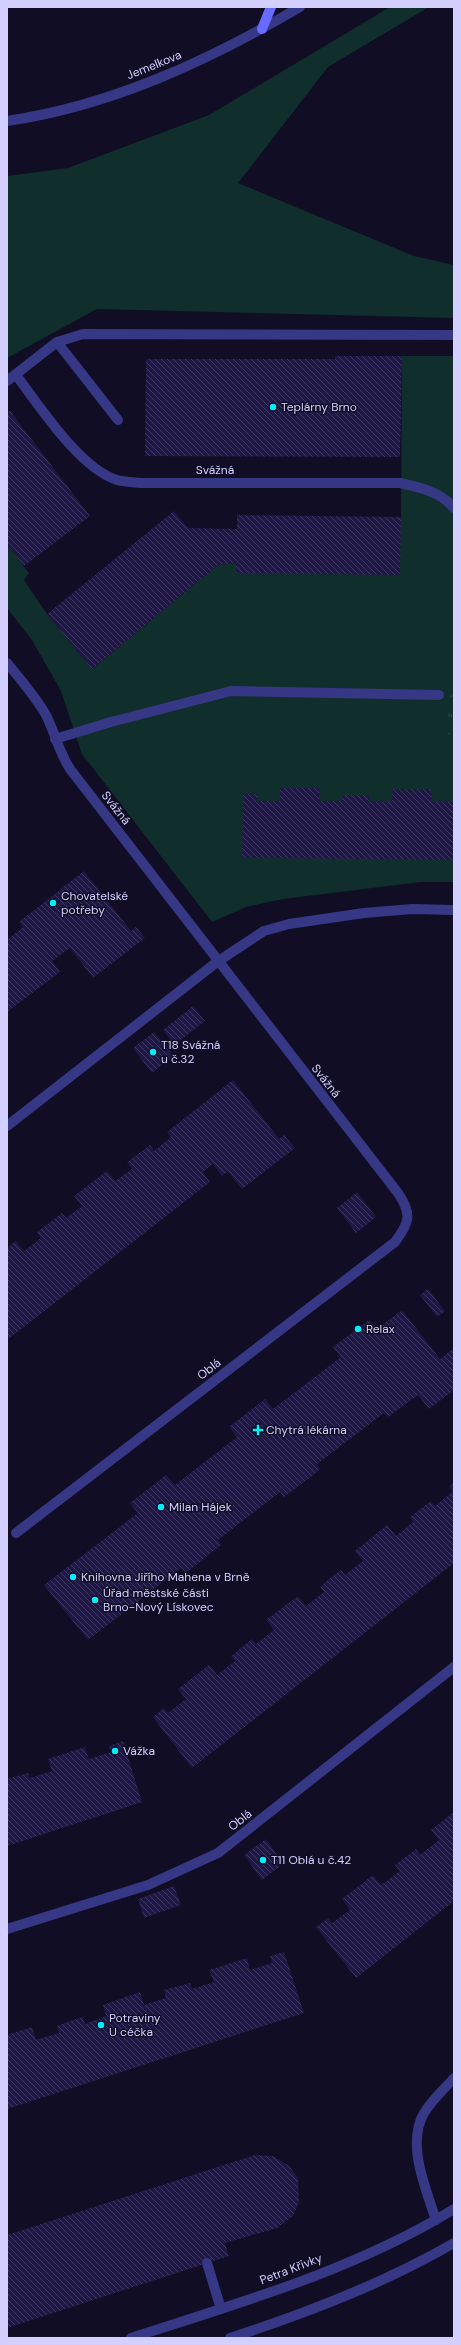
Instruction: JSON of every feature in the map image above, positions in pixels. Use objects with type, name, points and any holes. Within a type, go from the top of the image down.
[{"type":"main road","points":[[262,29],[272,7]]},
{"type":"street","name":"Jemelkova","points":[[7,121],[55,112],[124,92],[188,66],[262,29],[300,7]]},
{"type":"street","points":[[7,381],[57,342],[83,334],[454,335]]},
{"type":"street","points":[[57,342],[118,420]]},
{"type":"street","name":"Svážná","points":[[16,375],[77,453],[95,468],[116,479],[141,483],[400,483],[439,495],[454,508]]},
{"type":"street","name":"Svážná","points":[[7,662],[36,699],[46,717],[70,770],[197,932],[217,962],[398,1193],[409,1219]]},
{"type":"street","points":[[55,739],[111,722],[232,691],[439,695]]},
{"type":"street","points":[[7,1126],[217,962],[264,931],[288,924],[372,913],[412,909],[454,910]]},
{"type":"street","name":"Oblá","points":[[16,1533],[395,1242],[404,1230],[409,1219]]},
{"type":"street","name":"Oblá","points":[[7,1929],[148,1885],[218,1853],[454,1667]]},
{"type":"street","points":[[436,2220],[425,2185],[417,2135],[424,2114],[454,2078]]},
{"type":"street","name":"Petra Křivky","points":[[131,2338],[221,2309],[365,2255],[436,2220],[454,2209]]},
{"type":"street","points":[[230,2338],[302,2314],[414,2266],[454,2243]]},
{"type":"street","points":[[207,2264],[221,2309]]},
{"type":"green space","points":[[390,7],[429,7],[328,67],[238,183],[414,256],[454,265],[454,318],[97,309],[7,358],[7,176],[68,168],[209,115]]},
{"type":"green space","points":[[402,356],[454,356],[454,882],[421,882],[283,899],[246,907],[212,922],[82,754],[61,691],[32,640],[7,608],[7,544],[29,573],[24,580],[47,614],[92,669],[218,565],[236,563],[401,517]]},
{"type":"green space","points":[[450,695],[454,696],[454,734],[446,734]]},
{"type":"building","name":"Teplárny Brno","points":[[335,356],[402,356],[400,457],[145,456],[146,359],[335,359]]},
{"type":"building","points":[[10,411],[90,516],[24,566],[7,544],[7,413]]},
{"type":"building","points":[[174,511],[188,528],[237,529],[237,515],[401,517],[400,575],[236,573],[236,563],[218,565],[92,669],[47,614]]},
{"type":"building","points":[[280,788],[319,788],[319,801],[342,801],[342,795],[369,795],[369,802],[392,802],[392,789],[431,789],[431,802],[454,802],[454,860],[242,858],[243,794],[257,794],[257,801],[280,801]]},
{"type":"building","points":[[84,871],[131,931],[136,927],[145,938],[93,978],[70,948],[52,961],[60,972],[7,1012],[7,940],[23,927],[19,922]]},
{"type":"building","points":[[193,1006],[205,1021],[174,1045],[163,1030]]},
{"type":"building","name":"T18 Svážná u č.32","points":[[154,1032],[173,1056],[152,1073],[133,1048]]},
{"type":"building","points":[[233,1080],[279,1139],[284,1135],[295,1148],[242,1189],[228,1171],[222,1176],[213,1164],[203,1172],[210,1182],[7,1340],[7,1248],[16,1241],[24,1251],[41,1238],[37,1232],[62,1213],[66,1218],[82,1206],[74,1196],[107,1171],[115,1181],[132,1169],[127,1162],[150,1145],[154,1151],[171,1137],[167,1132]]},
{"type":"building","points":[[357,1192],[376,1217],[356,1233],[337,1208]]},
{"type":"building","points":[[428,1289],[445,1311],[437,1317],[420,1295]]},
{"type":"building","points":[[402,1310],[440,1359],[454,1348],[454,1390],[429,1409],[418,1395],[388,1417],[384,1413],[317,1464],[320,1469],[312,1476],[284,1497],[280,1492],[218,1540],[221,1545],[186,1573],[181,1568],[88,1640],[44,1585],[138,1513],[130,1503],[166,1475],[175,1485],[237,1437],[229,1427],[265,1399],[273,1409],[341,1357],[333,1347],[369,1320],[377,1329]]},
{"type":"building","points":[[454,1483],[454,1563],[192,1768],[153,1717],[164,1708],[168,1713],[186,1699],[178,1689],[209,1665],[217,1675],[235,1661],[231,1656],[252,1639],[256,1644],[274,1630],[266,1620],[298,1596],[306,1606],[324,1592],[320,1587],[330,1578],[341,1570],[345,1575],[363,1561],[355,1551],[387,1525],[396,1536],[413,1522],[410,1517],[431,1501],[435,1506],[453,1491],[449,1486]]},
{"type":"building","points":[[123,1741],[142,1802],[7,1846],[7,1779],[28,1773],[30,1778],[52,1771],[48,1759],[85,1747],[89,1759],[111,1752],[109,1746]]},
{"type":"building","points":[[454,1812],[454,1901],[356,1978],[316,1927],[328,1918],[332,1923],[350,1910],[342,1899],[373,1875],[381,1885],[400,1871],[395,1865],[416,1849],[420,1855],[439,1840],[431,1830]]},
{"type":"building","name":"T11 Oblá u č.42","points":[[266,1839],[283,1864],[262,1880],[244,1855]]},
{"type":"building","points":[[174,1886],[181,1905],[144,1918],[138,1899]]},
{"type":"building","points":[[284,1952],[304,2013],[7,2109],[7,2035],[32,2027],[36,2040],[59,2033],[57,2026],[70,2021],[83,2017],[85,2024],[106,2016],[103,2005],[140,1992],[144,2005],[166,1998],[164,1990],[190,1983],[192,1989],[214,1982],[209,1970],[247,1958],[250,1970],[272,1963],[270,1956]]},
{"type":"building","points":[[255,2155],[273,2156],[289,2166],[298,2178],[299,2202],[293,2216],[277,2228],[225,2243],[229,2256],[7,2328],[7,2235]]},
{"type":"place","name":"Teplárny Brno","points":[[273,407]]},
{"type":"place","name":"Chovatelské potřeby","points":[[53,903]]},
{"type":"place","name":"T18 Svážná u č.32","points":[[153,1052]]},
{"type":"place","name":"Relax","points":[[358,1329]]},
{"type":"place","name":"Chytrá lékárna","points":[[258,1430]]},
{"type":"place","name":"Milan Hájek","points":[[161,1507]]},
{"type":"place","name":"Knihovna Jiřího Mahena v Brně","points":[[73,1577]]},
{"type":"place","name":"Úřad městské části Brno-Nový Lískovec","points":[[95,1600]]},
{"type":"place","name":"Vážka","points":[[115,1751]]},
{"type":"place","name":"T11 Oblá u č.42","points":[[263,1860]]},
{"type":"place","name":"Potraviny U céčka","points":[[101,2025]]}]
